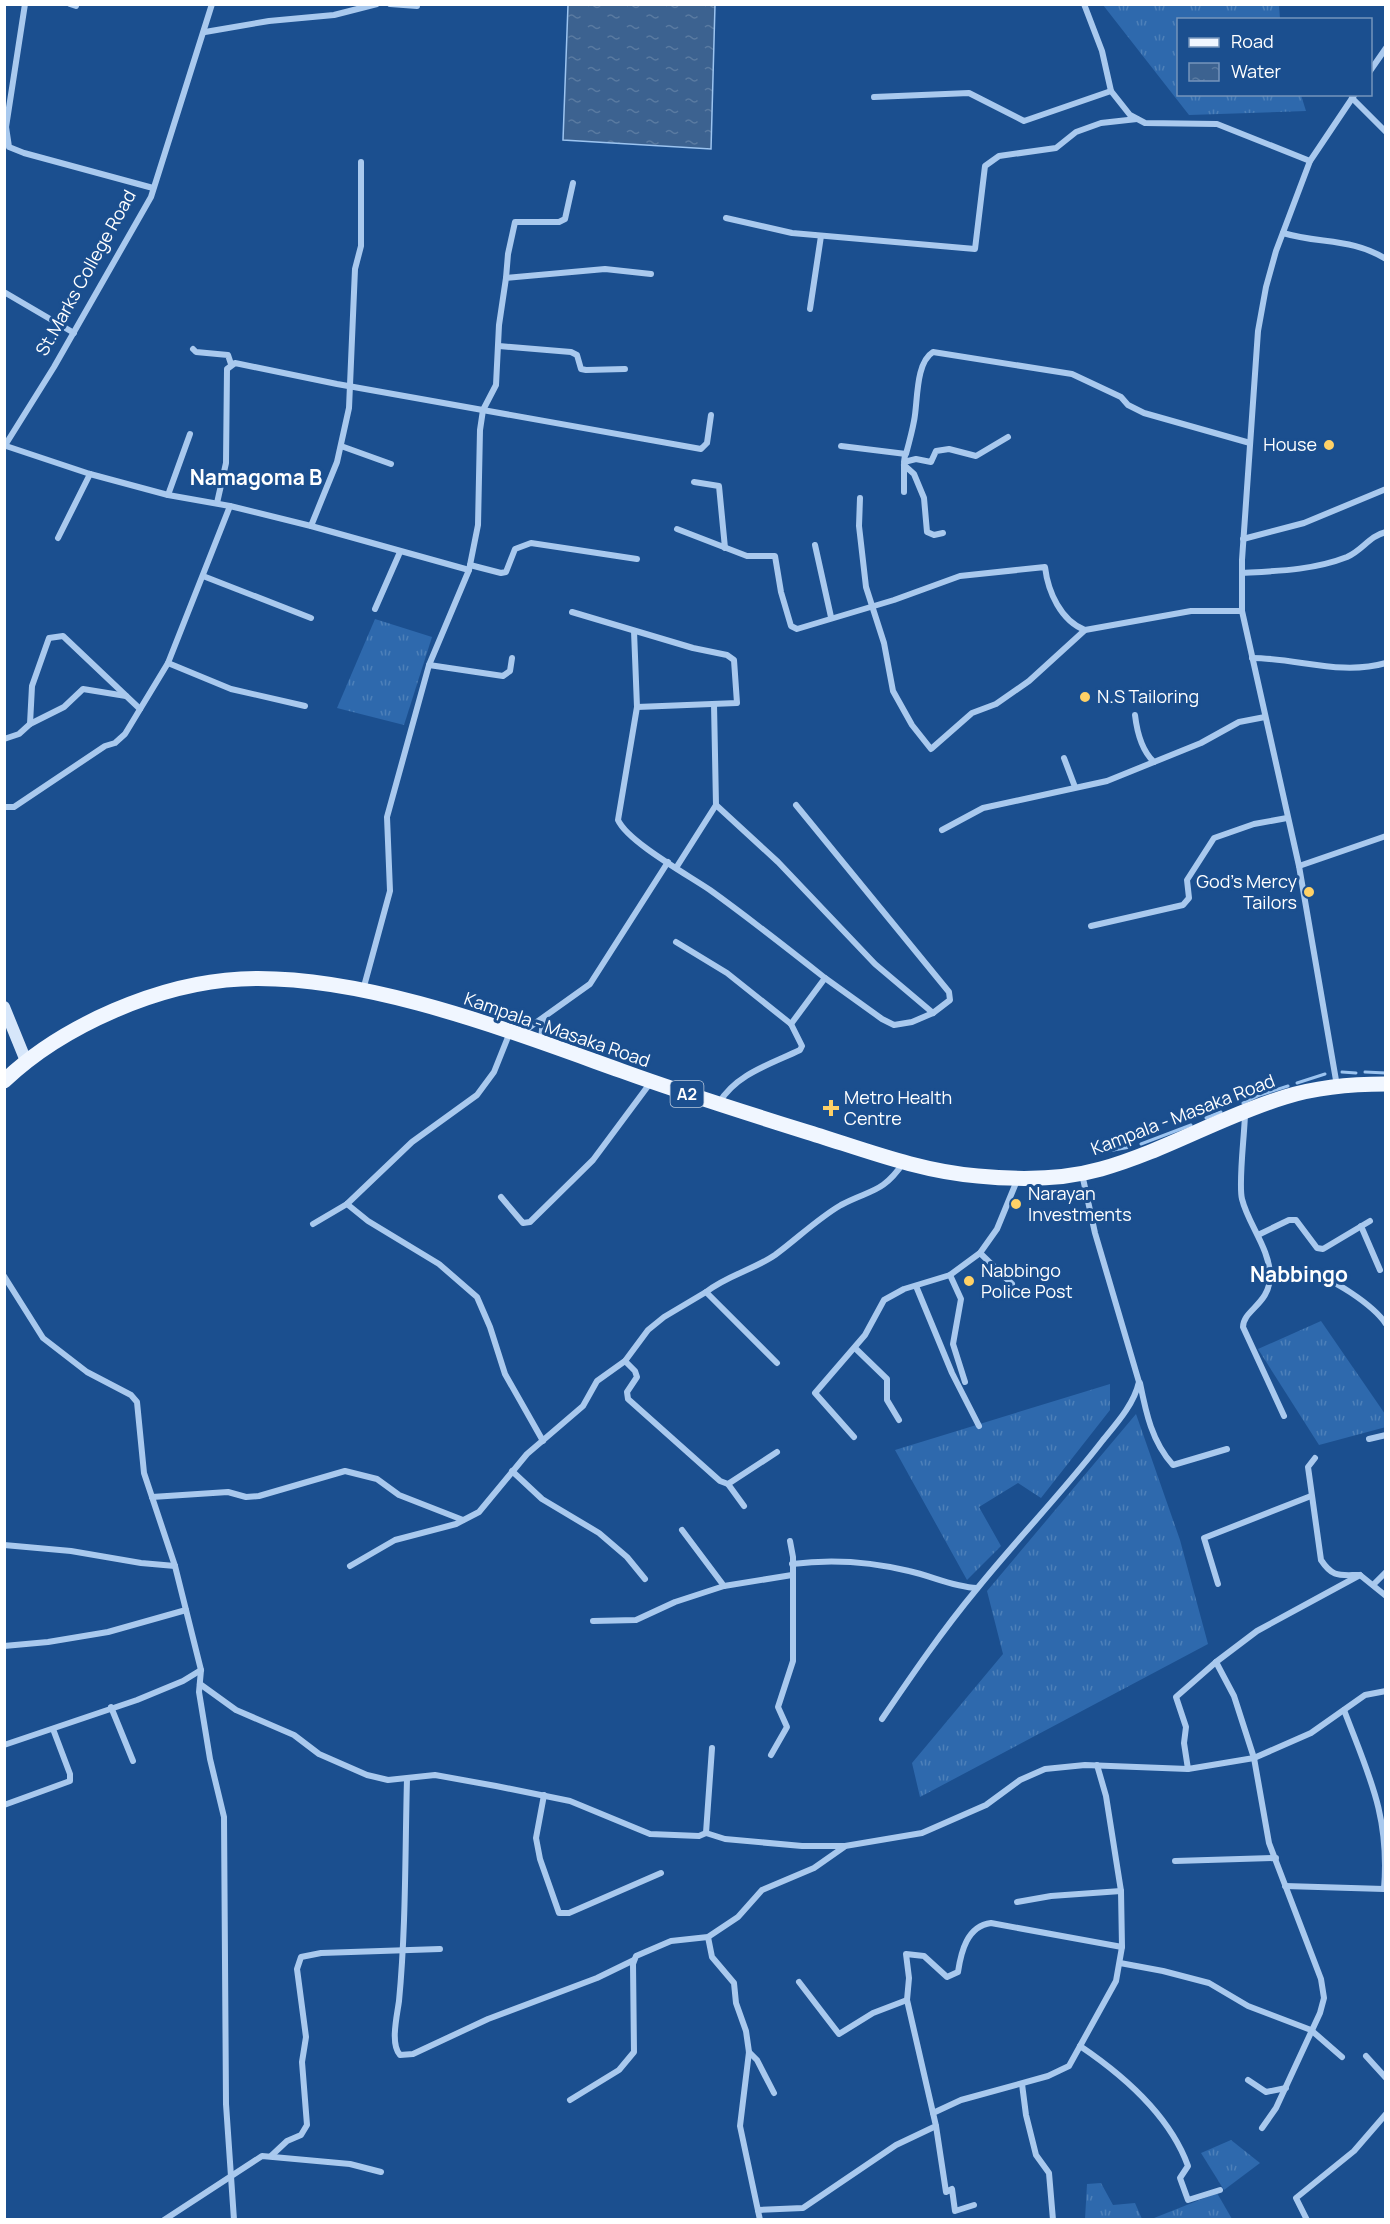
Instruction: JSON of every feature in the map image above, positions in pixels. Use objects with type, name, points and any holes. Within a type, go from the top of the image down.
[{"type":"main road","name":"Kampala - Masaka Road","points":[[4,1081],[26,1061],[64,1036],[98,1018],[160,995],[204,984],[240,979],[283,979],[363,991],[515,1033],[718,1105],[905,1162],[947,1172],[1018,1178],[1082,1173],[1139,1156],[1284,1097],[1337,1086],[1386,1084]]},
{"type":"main road","points":[[4,1007],[26,1061]]},
{"type":"street","points":[[25,4],[8,87],[5,137],[9,147],[153,188]]},
{"type":"street","name":"St.Marks College Road","points":[[5,446],[143,213],[206,32],[212,4]]},
{"type":"street","points":[[206,32],[269,21],[334,15],[377,4]]},
{"type":"street","points":[[390,4],[417,6]]},
{"type":"street","points":[[1084,4],[1102,51],[1111,91],[1123,109],[1137,119],[1145,123],[1217,124],[1310,161]]},
{"type":"street","points":[[1372,69],[1386,48]]},
{"type":"street","points":[[874,97],[969,93],[1024,120],[1111,91]]},
{"type":"street","points":[[1337,1086],[1299,866],[1242,611],[1243,539],[1258,331],[1266,287],[1283,234],[1310,161],[1353,96],[1386,132]]},
{"type":"street","points":[[726,218],[792,233],[975,249],[985,166],[992,159],[1056,148],[1076,132],[1101,123],[1137,119]]},
{"type":"street","points":[[311,525],[341,446],[349,408],[355,269],[361,246],[361,162]]},
{"type":"street","points":[[363,991],[390,891],[387,817],[429,665],[470,568],[478,525],[483,410],[496,385],[499,325],[508,254],[515,222],[559,222],[565,219],[573,183]]},
{"type":"street","points":[[1283,234],[1359,245],[1386,259]]},
{"type":"street","points":[[810,309],[821,236]]},
{"type":"street","points":[[506,278],[605,269],[651,274]]},
{"type":"street","points":[[4,292],[74,333]]},
{"type":"street","points":[[499,346],[571,352],[577,355],[580,369],[625,369]]},
{"type":"street","points":[[193,349],[196,352],[228,355],[231,364]]},
{"type":"street","points":[[904,492],[904,461],[915,419],[917,387],[925,362],[933,352],[1072,374],[1121,397],[1128,405],[1144,413],[1250,443]]},
{"type":"street","points":[[231,364],[702,449],[707,443],[711,415]]},
{"type":"street","points":[[217,503],[226,463],[227,369],[231,364]]},
{"type":"street","points":[[168,495],[190,435]]},
{"type":"street","points":[[841,446],[904,461],[916,459],[931,462],[936,451],[942,448],[976,456],[1008,437]]},
{"type":"street","points":[[5,446],[90,474],[168,495],[217,503],[311,525],[400,552],[470,568],[506,572],[516,549],[531,543],[637,559]]},
{"type":"street","points":[[341,446],[392,464]]},
{"type":"street","points":[[904,461],[914,474],[924,498],[927,532],[934,535],[943,533]]},
{"type":"street","points":[[58,538],[90,474]]},
{"type":"street","points":[[694,482],[719,486],[725,548]]},
{"type":"street","points":[[1243,539],[1304,523],[1386,489]]},
{"type":"street","points":[[860,498],[859,526],[866,587],[873,606],[893,691],[912,725],[931,749],[972,713],[996,704],[1029,681],[1068,648],[1085,630],[1191,611],[1242,611]]},
{"type":"street","points":[[4,807],[14,807],[105,746],[116,743],[125,734],[168,663],[230,506]]},
{"type":"street","points":[[676,529],[751,557],[775,556],[781,592],[793,627],[802,628],[960,576],[1045,567],[1053,594],[1067,620],[1085,630]]},
{"type":"street","points":[[1242,573],[1318,566],[1356,553],[1368,540],[1386,532]]},
{"type":"street","points":[[815,545],[831,617]]},
{"type":"street","points":[[375,609],[400,552]]},
{"type":"street","points":[[203,576],[311,618]]},
{"type":"street","points":[[573,612],[732,658],[736,665],[738,702],[637,707]]},
{"type":"street","points":[[634,631],[637,707],[618,820],[625,830],[882,1019],[894,1024],[912,1022],[948,1004],[949,992],[796,805]]},
{"type":"street","points":[[30,724],[32,686],[49,638],[63,636],[140,709]]},
{"type":"street","points":[[429,665],[503,676],[510,671],[512,658]]},
{"type":"street","points":[[1252,658],[1288,659],[1344,670],[1386,663]]},
{"type":"street","points":[[168,663],[231,689],[305,706]]},
{"type":"street","points":[[4,739],[19,735],[30,724],[64,707],[83,689],[127,696]]},
{"type":"street","points":[[676,868],[716,805],[714,704]]},
{"type":"street","points":[[1135,715],[1147,755],[1154,762]]},
{"type":"street","points":[[942,830],[983,808],[1107,781],[1201,743],[1239,722],[1265,717]]},
{"type":"street","points":[[1064,758],[1075,787]]},
{"type":"street","points":[[716,805],[778,862],[875,964],[933,1013]]},
{"type":"street","points":[[1091,926],[1183,905],[1189,898],[1186,885],[1188,876],[1214,838],[1254,824],[1287,818]]},
{"type":"street","points":[[1299,866],[1384,838]]},
{"type":"street","points":[[313,1224],[346,1204],[412,1142],[477,1095],[494,1072],[515,1033],[543,1020],[590,984],[668,862]]},
{"type":"street","points":[[676,942],[727,973],[791,1023],[802,1046],[800,1050],[737,1080],[726,1091],[718,1105]]},
{"type":"street","points":[[791,1023],[825,978]]},
{"type":"street","points":[[541,1042],[543,1020]]},
{"type":"street","points":[[501,1197],[519,1220],[524,1223],[530,1222],[593,1160],[652,1082]]},
{"type":"street","points":[[1245,1112],[1241,1193],[1258,1235],[1270,1274],[1269,1290],[1261,1304],[1245,1317],[1243,1326],[1284,1416]]},
{"type":"street","points":[[350,1566],[395,1540],[464,1520],[479,1512],[527,1454],[583,1406],[605,1374],[625,1361],[648,1330],[664,1317],[727,1277],[759,1265],[775,1255],[842,1205],[888,1184],[905,1162]]},
{"type":"street","points":[[1082,1173],[1098,1244],[1158,1446],[1173,1466],[1227,1449]]},
{"type":"street","points":[[854,1437],[815,1393],[866,1335],[884,1300],[950,1275],[980,1253],[997,1228],[1018,1178]]},
{"type":"street","points":[[346,1204],[369,1221],[439,1264],[477,1297],[490,1327],[505,1374],[543,1441]]},
{"type":"street","points":[[1258,1235],[1289,1220],[1296,1220],[1317,1248],[1323,1249],[1370,1221]]},
{"type":"street","points":[[1361,1226],[1380,1270]]},
{"type":"street","points":[[980,1253],[1012,1284]]},
{"type":"street","points":[[1270,1274],[1276,1278],[1308,1274],[1323,1277],[1344,1289],[1386,1324]]},
{"type":"street","points":[[950,1275],[962,1299],[953,1344],[965,1382]]},
{"type":"street","points":[[4,1276],[43,1338],[87,1372],[131,1395],[137,1402],[144,1473],[175,1566],[201,1670],[199,1692],[210,1759],[224,1816],[226,2104],[234,2220]]},
{"type":"street","points":[[916,1286],[952,1373],[980,1426]]},
{"type":"street","points":[[706,1292],[777,1363]]},
{"type":"street","points":[[855,1348],[887,1379],[887,1400],[899,1420]]},
{"type":"street","points":[[625,1361],[637,1377],[627,1392],[628,1399],[713,1476],[728,1484],[744,1506]]},
{"type":"street","points":[[882,1719],[922,1659],[977,1588],[1086,1462],[1123,1413],[1139,1382]]},
{"type":"street","points":[[1369,1439],[1386,1435]]},
{"type":"street","points":[[728,1484],[777,1452]]},
{"type":"street","points":[[1315,1458],[1308,1467],[1321,1560],[1329,1572],[1338,1575],[1360,1575],[1386,1596]]},
{"type":"street","points":[[152,1497],[228,1492],[246,1497],[259,1496],[345,1471],[377,1479],[399,1495],[464,1520]]},
{"type":"street","points":[[512,1471],[542,1499],[599,1533],[627,1557],[645,1580]]},
{"type":"street","points":[[1218,1584],[1204,1538],[1311,1496]]},
{"type":"street","points":[[682,1530],[724,1586]]},
{"type":"street","points":[[771,1755],[787,1727],[778,1707],[793,1661],[792,1564],[789,1541]]},
{"type":"street","points":[[4,1545],[71,1551],[141,1563],[175,1566]]},
{"type":"street","points":[[792,1564],[848,1562],[908,1571],[953,1585],[977,1588]]},
{"type":"street","points":[[1373,1585],[1386,1572]]},
{"type":"street","points":[[593,1621],[636,1620],[675,1602],[724,1586],[792,1575]]},
{"type":"street","points":[[1188,1769],[1184,1743],[1186,1727],[1176,1697],[1216,1662],[1257,1631],[1360,1575]]},
{"type":"street","points":[[4,1646],[48,1642],[108,1632],[186,1610]]},
{"type":"street","points":[[1216,1662],[1234,1696],[1254,1758],[1269,1843],[1321,1979],[1324,1998],[1286,2088],[1262,2128]]},
{"type":"street","points":[[4,1745],[137,1700],[183,1681],[201,1670]]},
{"type":"street","points":[[200,1684],[236,1710],[294,1735],[320,1754],[348,1768],[388,1780],[435,1775],[544,1795],[579,1804],[650,1834],[699,1836],[706,1833],[725,1839],[802,1846],[845,1846],[922,1833],[954,1821],[993,1801],[1032,1774],[1055,1767],[1097,1765],[1188,1769],[1254,1758],[1311,1733],[1365,1695],[1386,1691]]},
{"type":"street","points":[[111,1707],[133,1761]]},
{"type":"street","points":[[1285,1886],[1384,1889],[1384,1838],[1380,1805],[1344,1710]]},
{"type":"street","points":[[4,1805],[70,1781],[70,1774],[53,1729]]},
{"type":"street","points":[[706,1833],[712,1748]]},
{"type":"street","points":[[933,2113],[961,2100],[1022,2084],[1061,2071],[1069,2066],[1116,1981],[1122,1947],[1122,1891],[1106,1796],[1097,1765]]},
{"type":"street","points":[[408,1779],[396,2048],[400,2055],[405,2056],[488,2019],[597,1978],[634,1960],[641,1952],[671,1941],[708,1937],[738,1917],[762,1890],[814,1868],[845,1846]]},
{"type":"street","points":[[544,1795],[536,1838],[540,1859],[560,1913],[569,1913],[660,1873]]},
{"type":"street","points":[[1175,1861],[1276,1858]]},
{"type":"street","points":[[1017,1902],[1051,1896],[1122,1891]]},
{"type":"street","points":[[974,2205],[954,2211],[952,2189],[946,2192],[936,2126],[907,2000],[909,1978],[906,1954],[924,1956],[947,1977],[958,1972],[962,1948],[977,1928],[985,1924],[1122,1947]]},
{"type":"street","points":[[708,1937],[712,1957],[734,1983],[748,2052],[740,2126],[760,2220]]},
{"type":"street","points":[[271,2156],[287,2141],[301,2134],[307,2125],[302,2062],[306,2037],[297,1969],[301,1958],[321,1953],[440,1949]]},
{"type":"street","points":[[570,2100],[619,2070],[634,2052],[634,1960]]},
{"type":"street","points":[[1120,1963],[1209,1983],[1248,2006],[1311,2030],[1342,2057]]},
{"type":"street","points":[[799,1982],[839,2034],[873,2013],[907,2000]]},
{"type":"street","points":[[1080,2046],[1117,2073],[1170,2131],[1188,2166],[1180,2178],[1188,2200],[1220,2190]]},
{"type":"street","points":[[748,2052],[757,2060],[774,2093]]},
{"type":"street","points":[[1366,2056],[1386,2078]]},
{"type":"street","points":[[1248,2080],[1266,2092],[1286,2088]]},
{"type":"street","points":[[1022,2084],[1026,2115],[1036,2155],[1049,2173],[1053,2220]]},
{"type":"street","points":[[1306,2220],[1296,2198],[1354,2151],[1386,2114]]},
{"type":"street","points":[[758,2210],[803,2208],[896,2145],[936,2126]]},
{"type":"street","points":[[164,2220],[231,2178],[254,2159],[271,2156],[350,2164],[381,2172]]},
{"type":"green space","points":[[1103,5],[1279,5],[1280,18],[1177,18],[1177,96],[1301,96],[1306,111],[1189,115]]},
{"type":"green space","points":[[375,619],[432,637],[404,725],[337,708]]},
{"type":"green space","points":[[1321,1321],[1385,1414],[1386,1427],[1319,1445],[1258,1349]]},
{"type":"green space","points":[[1110,1384],[1110,1410],[1041,1498],[1018,1483],[979,1507],[1001,1546],[967,1580],[895,1450]]},
{"type":"green space","points":[[1136,1414],[1180,1540],[1208,1644],[920,1797],[912,1763],[1003,1654],[987,1591]]},
{"type":"green space","points":[[1231,2140],[1260,2163],[1224,2190],[1201,2153]]},
{"type":"green space","points":[[1101,2183],[1113,2205],[1135,2203],[1142,2219],[1085,2219],[1087,2184]]},
{"type":"green space","points":[[1217,2193],[1232,2219],[1149,2220]]},
{"type":"water","points":[[568,5],[715,5],[711,149],[563,140]]},
{"type":"waterway","points":[[1342,1072],[1356,1073]]},
{"type":"waterway","points":[[1365,1072],[1386,1073]]},
{"type":"waterway","points":[[1297,1083],[1325,1074]]},
{"type":"waterway","points":[[1243,1103],[1288,1086]]},
{"type":"waterway","points":[[1206,1118],[1221,1112]]},
{"type":"waterway","points":[[1141,1144],[1191,1125]]},
{"type":"waterway","points":[[1097,1153],[1130,1147]]},
{"type":"place","name":"House","points":[[1329,445]]},
{"type":"place","name":"N.S Tailoring","points":[[1085,697]]},
{"type":"place","name":"God's Mercy Tailors","points":[[1309,892]]},
{"type":"place","name":"Metro Health Centre","points":[[831,1108]]},
{"type":"place","name":"Narayan Investments","points":[[1016,1204]]},
{"type":"place","name":"Nabbingo Police Post","points":[[969,1281]]},
{"type":"district","name":"Namagoma B","points":[[256,478]]},
{"type":"district","name":"Nabbingo","points":[[1299,1275]]}]
